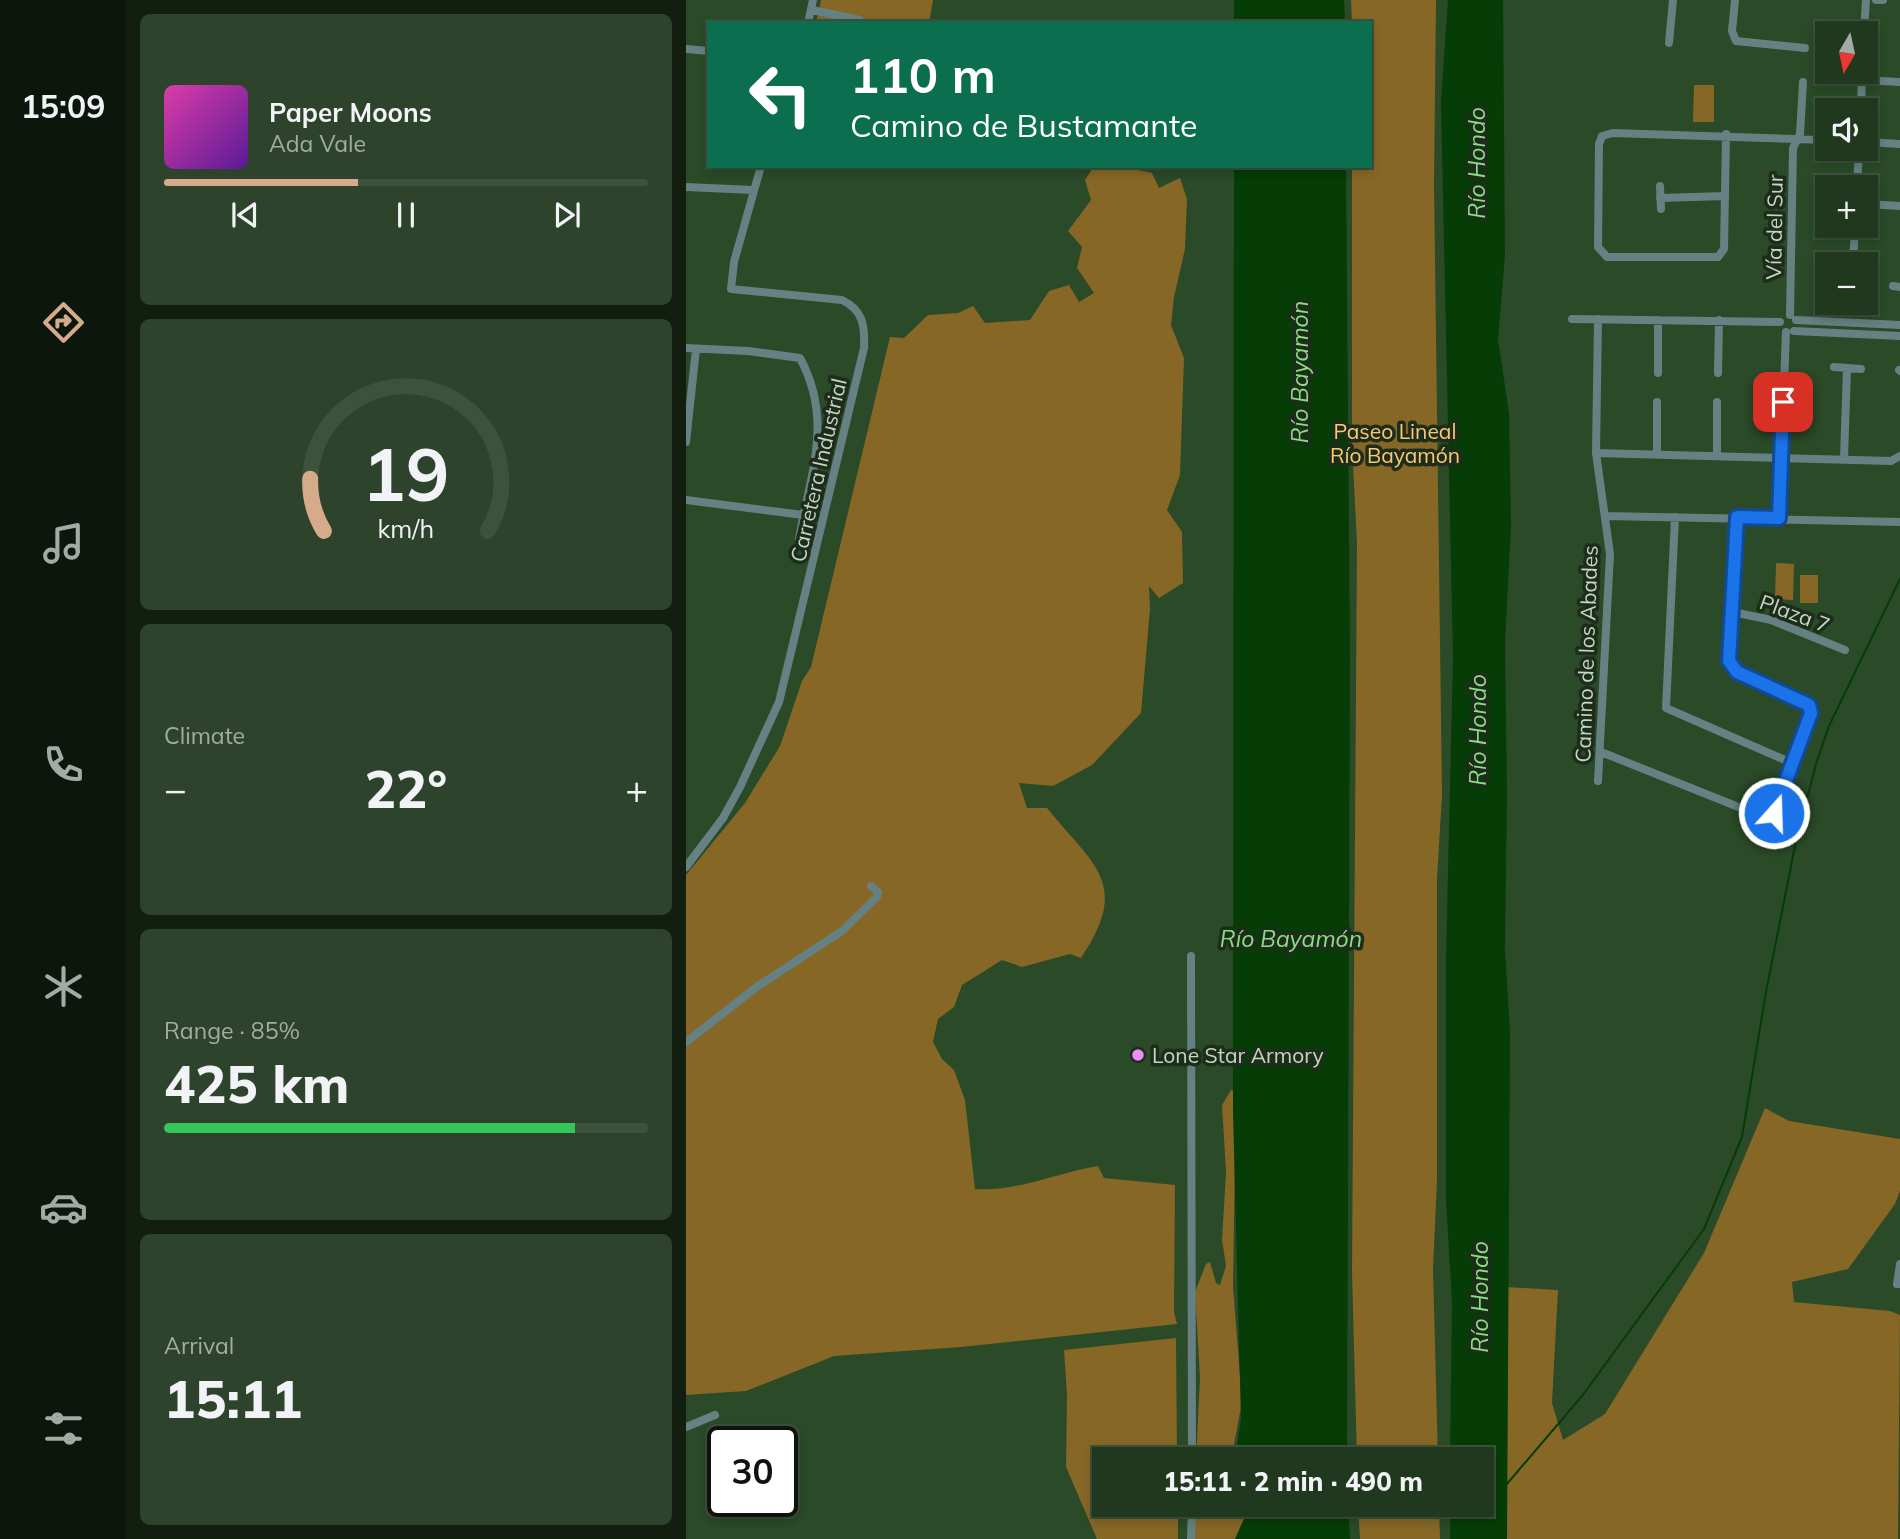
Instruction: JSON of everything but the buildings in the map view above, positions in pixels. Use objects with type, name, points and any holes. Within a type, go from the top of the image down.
[{"type":"street","points":[[809,21],[813,0]]},
{"type":"street","points":[[1670,43],[1673,0]]},
{"type":"street","points":[[1735,0],[1732,31],[1736,41],[1805,48]]},
{"type":"street","points":[[1865,21],[1866,0]]},
{"type":"street","points":[[1876,0],[1883,0]]},
{"type":"street","points":[[812,10],[860,20]]},
{"type":"street","points":[[686,49],[707,51]]},
{"type":"street","points":[[1878,79],[1900,82]]},
{"type":"street","name":"Vía del Sur","points":[[1779,518],[1781,456],[1793,317],[1792,161],[1796,139],[1800,134],[1803,82]]},
{"type":"street","points":[[1726,134],[1724,249],[1718,257],[1607,257],[1598,247],[1599,144],[1602,136],[1613,133],[1726,134],[1815,140]]},
{"type":"street","points":[[1878,143],[1900,144]]},
{"type":"street","name":"Carretera Industrial","points":[[686,867],[723,818],[779,702],[864,348],[863,320],[857,309],[842,300],[731,289],[734,262],[760,168]]},
{"type":"street","points":[[1660,186],[1661,209]]},
{"type":"street","points":[[686,187],[753,190]]},
{"type":"street","points":[[1660,198],[1726,196]]},
{"type":"street","points":[[1878,204],[1900,205]]},
{"type":"street","points":[[1572,319],[1780,322],[1793,317],[1900,325]]},
{"type":"street","name":"Camino de los Abades","points":[[1598,319],[1596,453],[1610,554],[1598,781]]},
{"type":"street","points":[[1658,320],[1658,373]]},
{"type":"street","points":[[1718,373],[1719,320]]},
{"type":"street","points":[[1780,322],[1790,331],[1900,336]]},
{"type":"street","points":[[686,348],[748,351],[800,358],[806,370],[820,423],[799,539]]},
{"type":"street","points":[[686,442],[696,349]]},
{"type":"street","points":[[1834,367],[1861,369]]},
{"type":"street","points":[[1844,458],[1847,368]]},
{"type":"street","points":[[1657,402],[1657,454]]},
{"type":"street","points":[[1717,402],[1717,455]]},
{"type":"street","points":[[1596,453],[1891,461],[1900,456]]},
{"type":"street","points":[[686,500],[803,515]]},
{"type":"street","points":[[1606,516],[1900,522]]},
{"type":"street","points":[[1675,517],[1666,708],[1792,763]]},
{"type":"street","points":[[1601,752],[1769,817],[1774,813],[1811,713],[1809,705],[1732,668],[1729,661],[1737,517]]},
{"type":"street","name":"Plaza 7","points":[[1733,612],[1771,620],[1845,650]]},
{"type":"street","points":[[686,1042],[758,986],[842,931],[877,897],[878,892],[872,886]]},
{"type":"street","points":[[1191,956],[1192,1447]]},
{"type":"street","points":[[1898,1284],[1900,1264]]},
{"type":"street","points":[[686,1427],[715,1415]]},
{"type":"street","points":[[1191,1539],[1192,1517]]},
{"type":"green space","points":[[821,0],[933,0],[929,21],[816,21]]},
{"type":"green space","name":"Paseo Lineal Río Bayamón","points":[[1351,0],[1436,0],[1434,183],[1442,795],[1437,880],[1437,1181],[1433,1268],[1438,1447],[1357,1447],[1352,1272],[1357,543],[1352,444],[1352,168],[1372,168],[1372,21],[1352,21]]},
{"type":"green space","points":[[1694,85],[1714,85],[1714,122],[1693,122]]},
{"type":"green space","points":[[1093,168],[1134,168],[1152,173],[1159,188],[1180,178],[1187,199],[1185,249],[1174,297],[1171,325],[1184,358],[1180,475],[1167,510],[1182,532],[1183,583],[1159,598],[1149,586],[1150,609],[1141,713],[1092,765],[1053,786],[1019,783],[1027,808],[1047,808],[1092,861],[1105,893],[1096,932],[1081,958],[1070,954],[1022,967],[1002,960],[962,985],[954,1007],[938,1019],[933,1042],[942,1059],[954,1070],[965,1100],[975,1189],[1006,1188],[1098,1166],[1104,1178],[1175,1185],[1174,1312],[1177,1324],[961,1347],[834,1356],[746,1391],[686,1395],[686,875],[745,803],[780,746],[802,681],[811,667],[890,337],[904,338],[928,315],[958,313],[973,306],[985,323],[1030,320],[1049,291],[1069,285],[1079,302],[1094,293],[1077,268],[1082,247],[1068,231],[1091,200],[1085,180]]},
{"type":"green space","points":[[1776,563],[1794,564],[1793,600],[1775,599]]},
{"type":"green space","points":[[1800,575],[1818,575],[1818,603],[1800,603]]},
{"type":"green space","points":[[1231,1090],[1236,1091],[1233,1286],[1242,1402],[1234,1447],[1197,1447],[1200,1378],[1195,1292],[1206,1264],[1210,1262],[1216,1283],[1220,1285],[1226,1266],[1222,1240],[1226,1172],[1222,1105]]},
{"type":"green space","points":[[1765,1108],[1789,1121],[1900,1139],[1900,1191],[1895,1204],[1848,1269],[1792,1282],[1794,1302],[1890,1311],[1900,1315],[1898,1539],[1507,1539],[1506,1287],[1558,1290],[1552,1403],[1563,1440],[1605,1414],[1704,1253]]},
{"type":"green space","points":[[1176,1338],[1177,1447],[1092,1447],[1092,1517],[1178,1517],[1178,1539],[1097,1539],[1066,1467],[1067,1395],[1064,1350]]},
{"type":"green space","points":[[1195,1517],[1254,1517],[1253,1539],[1194,1539]]},
{"type":"green space","points":[[1359,1517],[1439,1517],[1440,1539],[1360,1539]]},
{"type":"water","points":[[1234,0],[1344,0],[1345,21],[1234,21]]},
{"type":"water","name":"Río Hondo","points":[[1448,0],[1503,0],[1505,254],[1498,340],[1509,413],[1511,526],[1505,644],[1505,949],[1510,1032],[1507,1539],[1450,1539],[1450,1517],[1494,1517],[1494,1447],[1450,1447],[1452,1301],[1446,1201],[1446,958],[1453,658],[1441,102]]},
{"type":"water","name":"Río Bayamón","points":[[1234,168],[1346,168],[1350,658],[1347,1447],[1237,1447],[1241,1419],[1233,1113]]},
{"type":"water","points":[[1245,1517],[1349,1517],[1350,1539],[1235,1539]]},
{"type":"waterway","points":[[1506,1485],[1582,1396],[1704,1229],[1742,1137],[1766,992],[1796,841],[1816,764],[1829,726],[1900,579]]},
{"type":"place","name":"Lone Star Armory","points":[[1138,1055]]},
{"type":"route","points":[[1774,813],[1811,713],[1809,705],[1737,672],[1729,661],[1737,517],[1779,518],[1783,402]]}]
